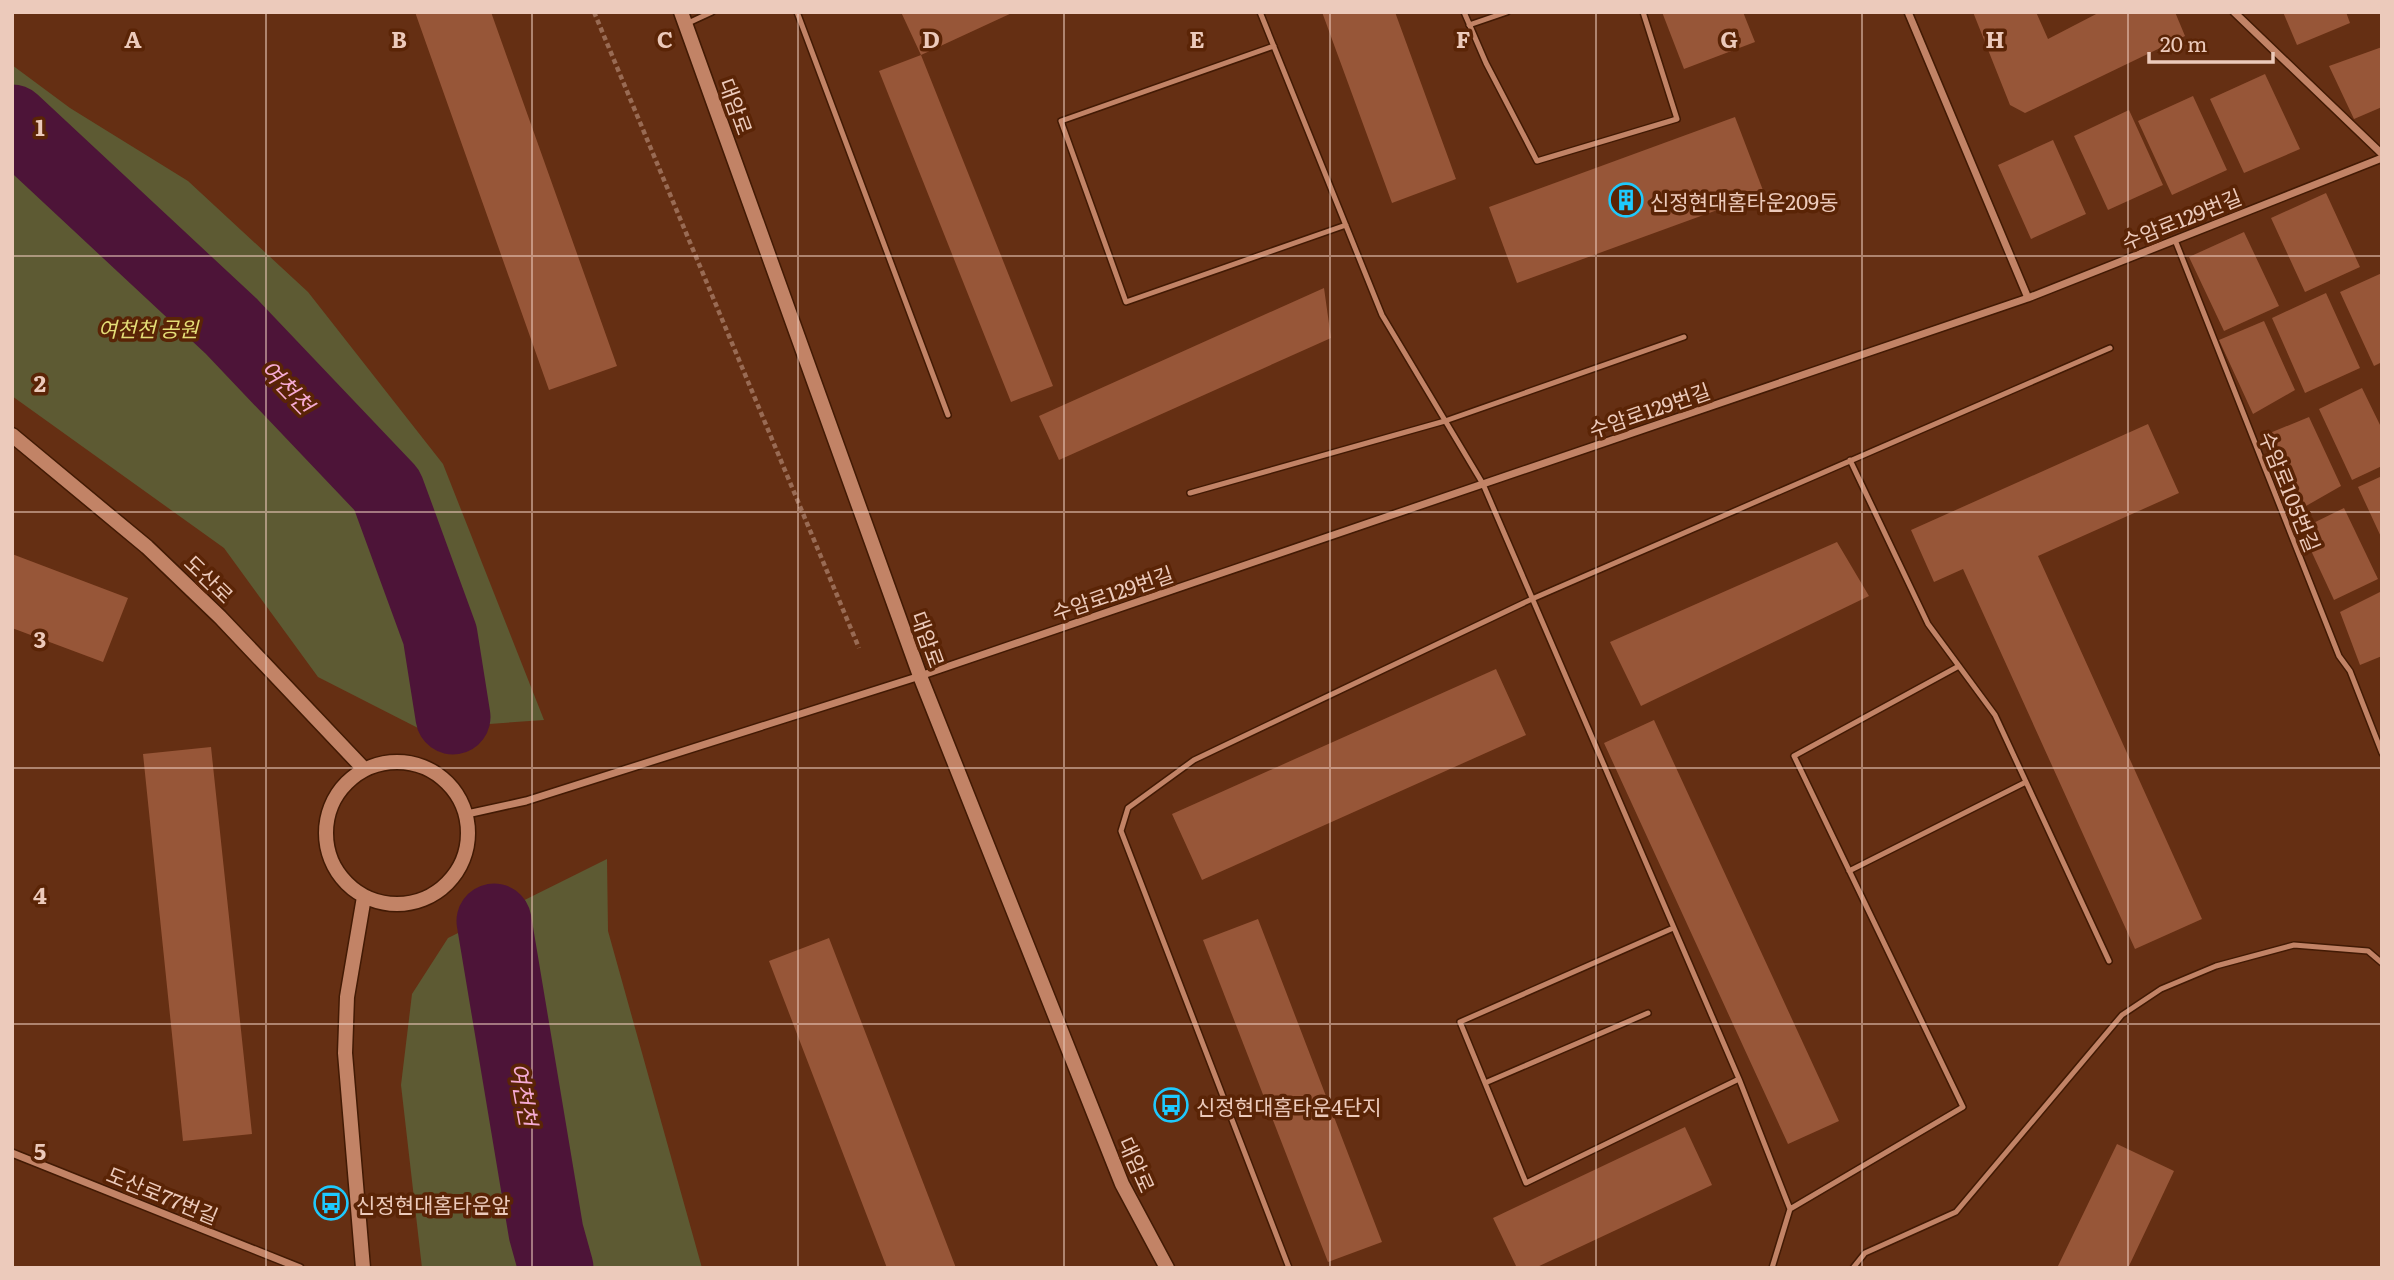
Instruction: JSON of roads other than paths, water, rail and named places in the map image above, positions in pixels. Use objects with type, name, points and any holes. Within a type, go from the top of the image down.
[{"type":"street","points":[[1908,12],[2028,298]]},
{"type":"street","points":[[2234,12],[2382,156]]},
{"type":"street","name":"대암로","points":[[683,18],[920,676],[1122,1184],[1167,1268]]},
{"type":"street","name":"수암로129번길","points":[[467,814],[526,801],[920,676],[2028,298],[2382,156]]},
{"type":"street","name":"도산로","points":[[12,435],[147,547],[193,591],[364,769]]},
{"type":"street","points":[[390,761],[421,765],[445,780],[456,791],[467,814],[469,840],[457,874],[433,895],[408,905],[382,904],[364,897],[344,882],[329,858],[326,821],[329,808],[342,786],[364,769],[390,761]]},
{"type":"street","points":[[363,1268],[345,1053],[347,998],[364,897]]},
{"type":"street","name":"도산로77번길","points":[[12,1153],[300,1268]]},
{"type":"lane","points":[[683,18],[712,12]]},
{"type":"lane","points":[[797,12],[948,415]]},
{"type":"lane","points":[[1260,12],[1382,315],[1483,484],[1671,929],[1739,1079],[1790,1209],[1772,1268]]},
{"type":"lane","points":[[1464,12],[1537,161],[1677,119],[1643,12]]},
{"type":"lane","points":[[1469,25],[1507,12]]},
{"type":"lane","points":[[1273,46],[1061,121],[1126,302],[1346,225]]},
{"type":"lane","name":"수암로105번길","points":[[2175,240],[2339,656],[2350,671],[2382,753]]},
{"type":"lane","points":[[1190,493],[1446,421],[1684,337]]},
{"type":"lane","points":[[1289,1268],[1121,831],[1128,808],[1194,760],[1532,598],[2110,348]]},
{"type":"lane","points":[[1850,460],[1928,624],[1995,715],[2109,961]]},
{"type":"lane","points":[[1790,1209],[1963,1107],[1794,756],[1959,666]]},
{"type":"lane","points":[[1849,871],[2026,782]]},
{"type":"lane","points":[[1671,929],[1460,1022],[1525,1183],[1739,1079]]},
{"type":"lane","points":[[1853,1268],[1865,1253],[1956,1212],[2122,1015],[2161,989],[2216,966],[2294,945],[2368,951],[2382,963]]},
{"type":"lane","points":[[1485,1083],[1648,1013]]},
{"type":"waterway","name":"여천천","points":[[12,122],[231,326],[387,490],[440,635],[453,717]]},
{"type":"waterway","name":"여천천","points":[[494,921],[546,1232],[556,1268]]},
{"type":"place","name":"신정현대홈타운209동","points":[[1626,200]]},
{"type":"place","name":"신정현대홈타운4단지","points":[[1171,1105]]},
{"type":"place","name":"신정현대홈타운앞","points":[[331,1203]]},
{"type":"park label","name":"여천천 공원","points":[[148,327]]}]
